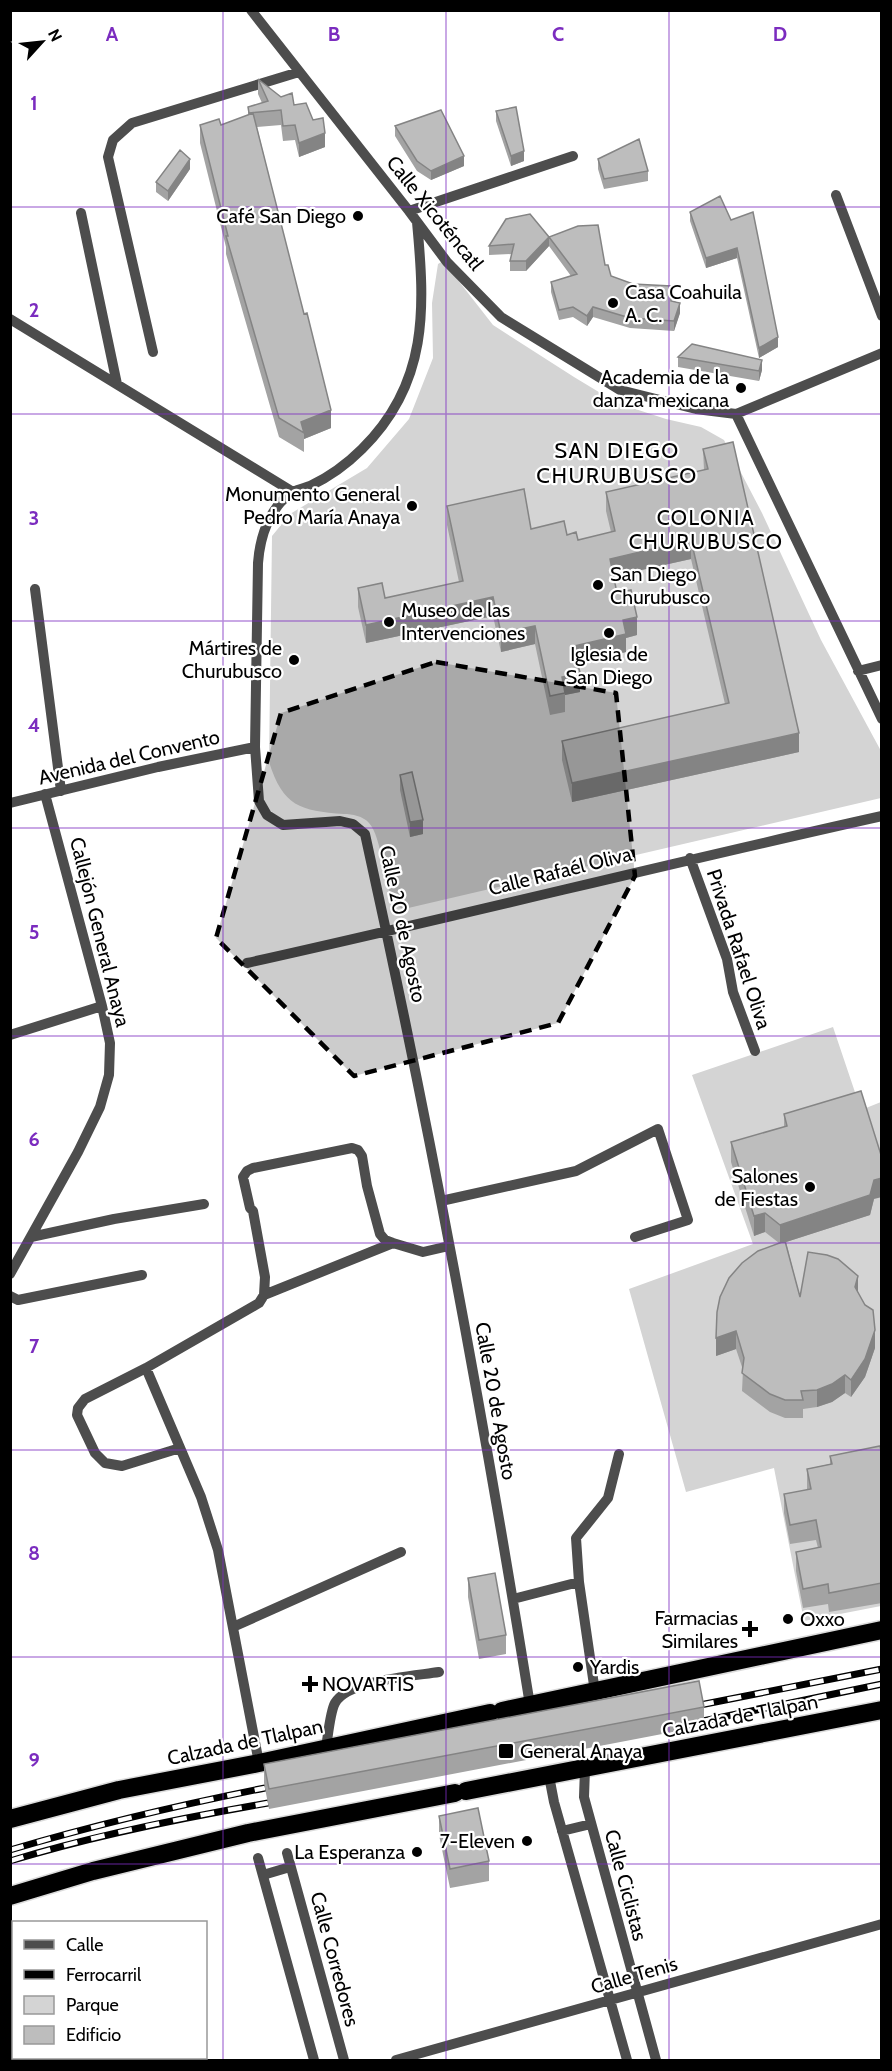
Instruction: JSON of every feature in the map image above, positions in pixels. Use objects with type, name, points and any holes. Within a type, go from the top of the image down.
[{"type":"highway","name":"Calzada de Tlalpan","points":[[10,1820],[119,1790],[882,1630]]},
{"type":"highway","name":"Calzada de Tlalpan","points":[[10,1896],[93,1871],[248,1833],[882,1710]]},
{"type":"street","name":"Calle Xicoténcatl","points":[[251,10],[447,262],[501,317],[620,390],[696,409],[736,414]]},
{"type":"street","points":[[153,352],[108,158],[113,140],[132,123],[299,72]]},
{"type":"street","points":[[409,211],[573,156]]},
{"type":"street","points":[[836,195],[882,316]]},
{"type":"street","points":[[81,213],[117,384]]},
{"type":"street","name":"Calle 20 de Agosto","points":[[417,222],[421,272],[421,323],[418,345],[407,380],[386,419],[363,448],[321,480],[293,492],[281,503],[267,523],[259,547],[255,747],[259,801],[267,815],[274,821],[290,826],[346,821],[359,827],[365,834],[441,1201],[530,1705]]},
{"type":"street","points":[[10,319],[293,492]]},
{"type":"street","points":[[882,353],[736,414],[882,719]]},
{"type":"street","points":[[35,588],[61,790]]},
{"type":"street","points":[[858,671],[882,665]]},
{"type":"street","name":"Avenida del Convento","points":[[10,803],[158,767],[255,747]]},
{"type":"street","name":"Callejón General Anaya","points":[[10,1274],[78,1152],[100,1107],[109,1075],[110,1043],[102,1006],[45,794]]},
{"type":"street","name":"Calle Rafaél Oliva","points":[[248,963],[387,932],[690,858],[882,816]]},
{"type":"street","name":"Privada Rafael Oliva","points":[[690,858],[727,959],[733,992],[754,1051]]},
{"type":"street","points":[[10,1035],[102,1006]]},
{"type":"street","points":[[441,1201],[576,1172],[658,1128],[688,1220],[635,1237]]},
{"type":"street","points":[[180,1448],[122,1466],[105,1463],[95,1453],[77,1415],[78,1408],[85,1398],[146,1368],[259,1303],[264,1295],[265,1277],[253,1211],[250,1208],[243,1177],[247,1171],[352,1148],[358,1150],[364,1162],[366,1186],[380,1234],[385,1240],[423,1252],[449,1246]]},
{"type":"street","points":[[31,1237],[114,1219],[204,1204]]},
{"type":"street","points":[[264,1295],[393,1244]]},
{"type":"street","points":[[10,1296],[18,1300],[142,1275]]},
{"type":"street","points":[[146,1368],[201,1497],[218,1550],[259,1762]]},
{"type":"street","points":[[595,1692],[579,1582],[576,1538],[608,1498],[619,1454]]},
{"type":"street","points":[[233,1627],[401,1552]]},
{"type":"street","points":[[513,1599],[579,1582]]},
{"type":"street","points":[[326,1748],[334,1704],[345,1692],[358,1686],[439,1672]]},
{"type":"street","name":"Calle Ciclistas","points":[[585,1769],[584,1797],[656,2061]]},
{"type":"street","points":[[549,1776],[562,1832],[627,2061]]},
{"type":"street","name":"Calle Ciclistas","points":[[562,1832],[591,1824]]},
{"type":"street","name":"Calle Corredores","points":[[287,1853],[344,2061]]},
{"type":"street","points":[[258,1858],[314,2061]]},
{"type":"street","points":[[263,1875],[290,1867]]},
{"type":"street","name":"Calle Tenis","points":[[396,2061],[882,1924]]},
{"type":"highlighted area","points":[[436,662],[616,693],[635,876],[558,1023],[354,1076],[216,938],[281,713]]},
{"type":"green space","points":[[443,261],[493,325],[574,377],[617,403],[666,419],[701,427],[724,440],[762,513],[821,640],[881,751],[881,798],[404,909],[395,906],[391,897],[377,839],[367,821],[354,815],[305,808],[287,797],[274,777],[269,762],[272,536],[290,514],[367,468],[409,419],[433,358],[432,303],[438,264]]},
{"type":"green space","points":[[833,1027],[861,1110],[881,1102],[881,1606],[804,1621],[774,1468],[686,1492],[629,1289],[753,1244],[692,1075]]},
{"type":"building","points":[[258,79],[281,97],[292,93],[294,105],[306,103],[313,120],[323,118],[325,133],[299,143],[295,125],[283,126],[281,110],[249,113],[248,107],[268,101]]},
{"type":"building","points":[[516,107],[524,151],[511,156],[496,111]]},
{"type":"building","points":[[441,110],[464,156],[431,171],[417,161],[395,126]]},
{"type":"building","points":[[253,113],[331,410],[301,422],[304,433],[279,418],[226,236],[228,236],[200,125],[219,119],[221,125]]},
{"type":"building","points":[[639,139],[648,171],[604,179],[598,159]]},
{"type":"building","points":[[180,150],[190,159],[168,191],[156,182]]},
{"type":"building","points":[[720,196],[731,220],[753,212],[778,337],[759,348],[737,248],[706,258],[690,212]]},
{"type":"building","points":[[530,214],[549,237],[526,261],[510,261],[514,244],[489,246],[506,219]]},
{"type":"building","points":[[598,225],[605,265],[608,265],[611,276],[633,284],[671,286],[671,301],[680,303],[674,321],[630,318],[593,307],[587,316],[573,307],[559,310],[551,282],[577,274],[549,237],[578,226]]},
{"type":"building","points":[[692,344],[762,360],[759,371],[678,357]]},
{"type":"building","points":[[733,442],[799,733],[572,783],[562,741],[729,703],[691,540],[610,559],[617,593],[631,590],[637,617],[623,620],[626,634],[574,646],[580,673],[562,677],[565,693],[550,696],[535,626],[501,633],[493,597],[366,625],[358,588],[382,583],[385,598],[463,581],[447,506],[524,489],[531,529],[564,521],[567,535],[576,532],[578,540],[615,531],[606,492],[708,469],[703,449]]},
{"type":"building","points":[[412,772],[423,820],[410,822],[400,775]]},
{"type":"building","name":"Salones de Fiestas","points":[[861,1091],[882,1158],[882,1178],[874,1180],[870,1195],[780,1225],[765,1213],[754,1216],[731,1142],[787,1126],[784,1114]]},
{"type":"building","points":[[785,1241],[800,1297],[808,1252],[827,1255],[838,1259],[858,1276],[855,1287],[865,1305],[873,1310],[875,1330],[865,1359],[851,1380],[845,1375],[817,1390],[801,1391],[803,1400],[785,1400],[770,1394],[742,1373],[744,1358],[736,1331],[716,1338],[720,1297],[729,1278],[742,1263],[758,1251]]},
{"type":"building","points":[[880,1446],[882,1455],[882,1583],[829,1593],[828,1584],[803,1589],[796,1552],[821,1547],[816,1520],[790,1525],[784,1494],[811,1489],[807,1469],[832,1464],[830,1456]]},
{"type":"building","points":[[495,1573],[506,1635],[479,1640],[468,1578]]},
{"type":"building","points":[[699,1681],[704,1707],[269,1789],[264,1764]]},
{"type":"building","points":[[478,1808],[489,1861],[450,1869],[439,1816]]},
{"type":"railway","points":[[700,1705],[882,1669]]},
{"type":"railway","points":[[703,1721],[882,1684]]},
{"type":"railway","points":[[10,1850],[137,1816],[265,1788]]},
{"type":"railway","points":[[10,1861],[138,1828],[268,1803]]},
{"type":"place","name":"Café San Diego","points":[[358,216]]},
{"type":"place","name":"Casa Coahuila A. C.","points":[[613,303]]},
{"type":"place","name":"Academia de la danza mexicana","points":[[741,388]]},
{"type":"place","name":"Monumento General Pedro María Anaya","points":[[412,506]]},
{"type":"place","name":"San Diego Churubusco","points":[[598,585]]},
{"type":"place","name":"Museo de las Intervenciones","points":[[389,622]]},
{"type":"place","name":"Iglesia de San Diego","points":[[609,633]]},
{"type":"place","name":"Mártires de Churubusco","points":[[294,660]]},
{"type":"place","name":"Salones de Fiestas","points":[[810,1187]]},
{"type":"place","name":"Oxxo","points":[[788,1619]]},
{"type":"place","name":"Farmacias Similares","points":[[750,1629]]},
{"type":"place","name":"Yardis","points":[[578,1667]]},
{"type":"place","name":"NOVARTIS","points":[[310,1684]]},
{"type":"place","name":"General Anaya","points":[[506,1751]]},
{"type":"place","name":"7-Eleven","points":[[527,1841]]},
{"type":"place","name":"La Esperanza","points":[[417,1852]]},
{"type":"district","name":"SAN DIEGO CHURUBUSCO","points":[[617,462]]},
{"type":"district","name":"COLONIA CHURUBUSCO","points":[[706,530]]}]
